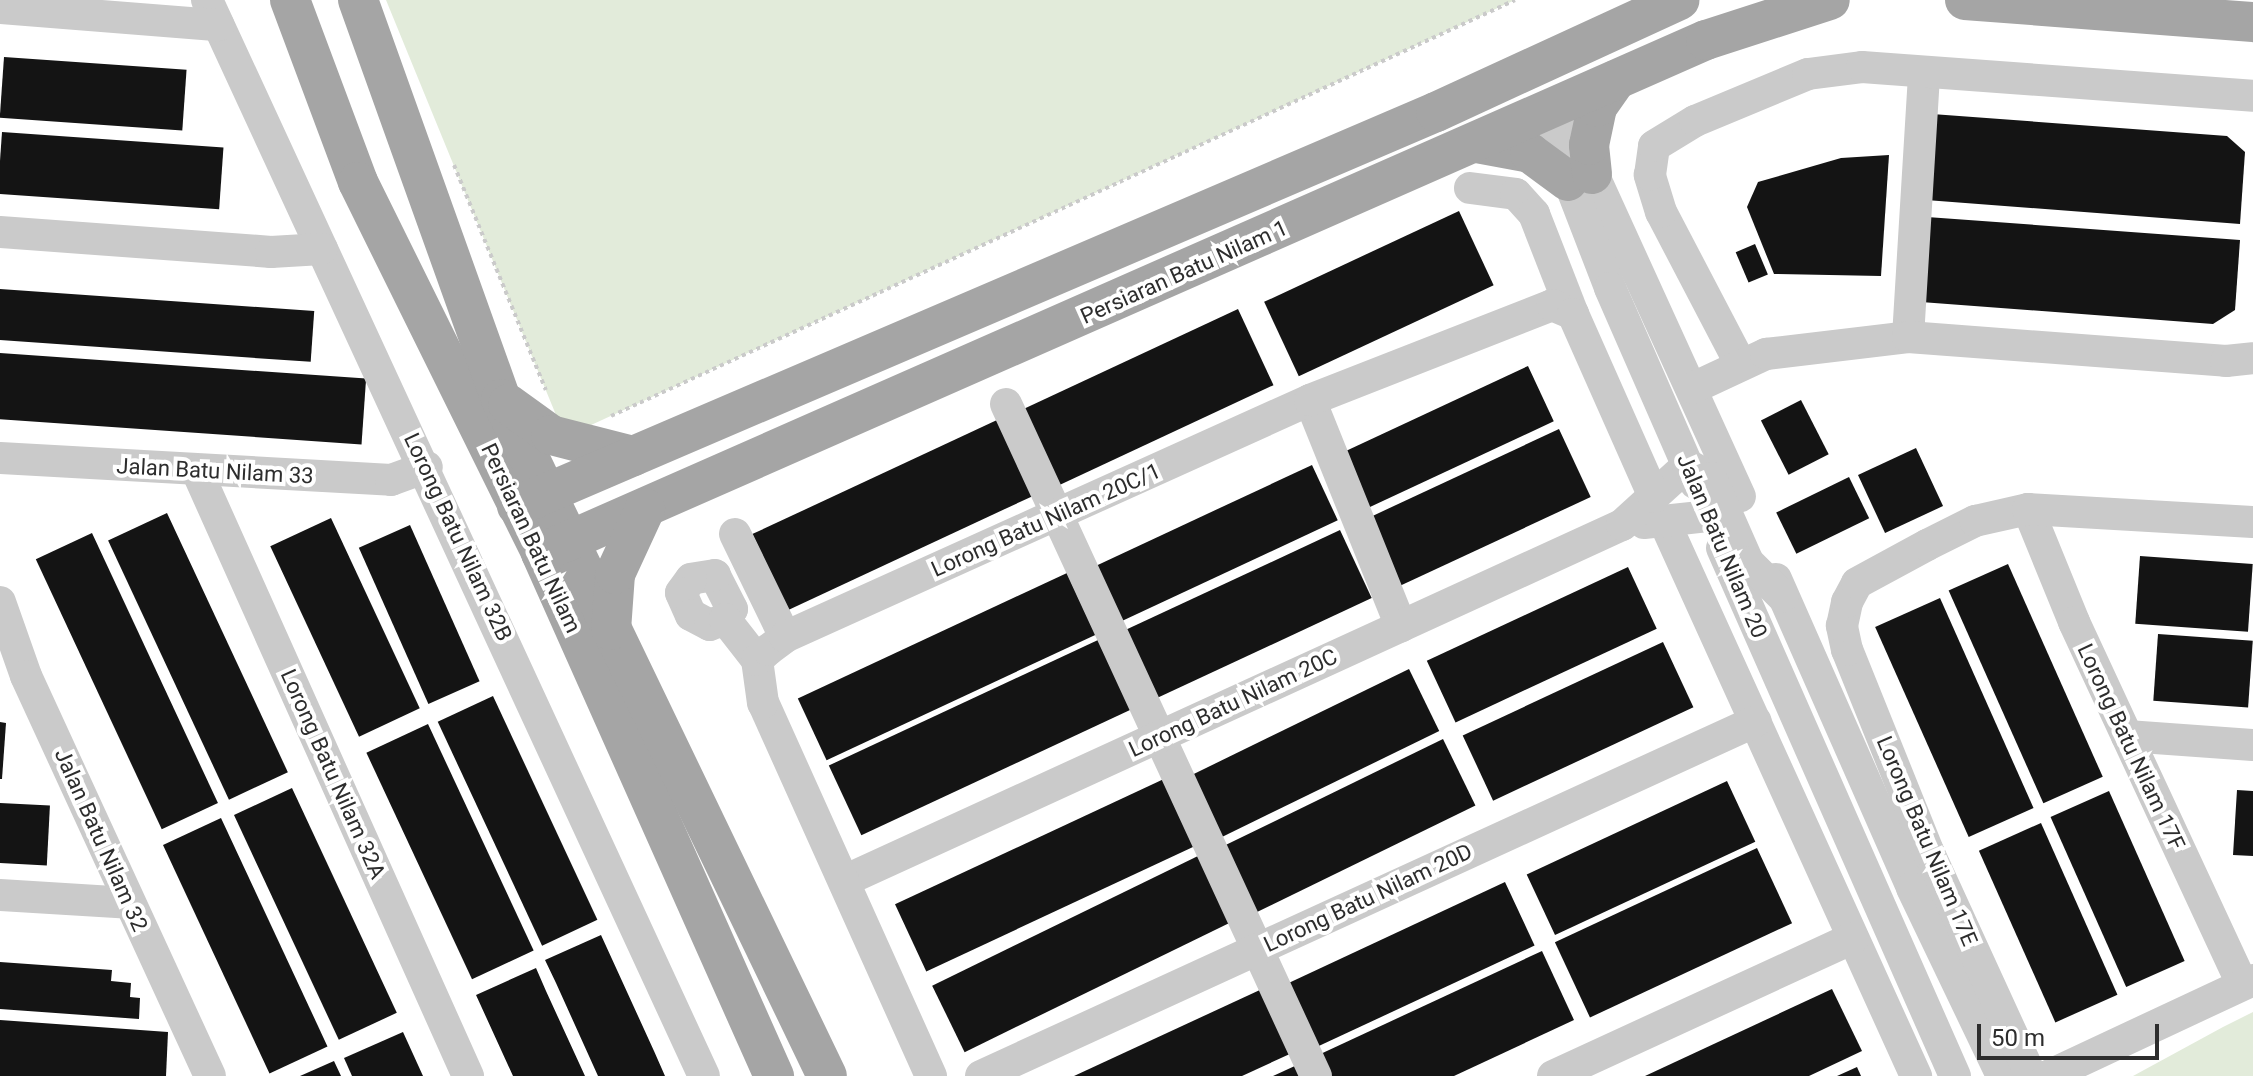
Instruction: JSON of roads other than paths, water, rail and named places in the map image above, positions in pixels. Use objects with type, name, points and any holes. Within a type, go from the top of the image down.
[{"type":"main road","name":"Persiaran Batu Nilam","points":[[290,0],[358,182],[531,498],[554,546],[774,1076]]},
{"type":"main road","name":"Persiaran Batu Nilam","points":[[358,0],[501,399],[531,498]]},
{"type":"main road","name":"Persiaran Batu Nilam 1","points":[[531,498],[1436,112],[1631,25],[1679,0]]},
{"type":"main road","name":"Persiaran Batu Nilam 1","points":[[554,546],[645,509],[1477,143],[1550,106],[1706,40],[1830,0]]},
{"type":"main road","points":[[1965,0],[2013,1],[2253,22]]},
{"type":"main road","points":[[2187,0],[2222,0]]},
{"type":"main road","points":[[1436,112],[1519,97],[1550,106],[1574,68],[1631,25]]},
{"type":"main road","points":[[1477,143],[1530,153],[1580,178],[1597,107],[1616,80]]},
{"type":"main road","points":[[501,399],[551,435],[633,456]]},
{"type":"main road","points":[[611,632],[615,574],[645,509]]},
{"type":"main road","name":"Persiaran Batu Nilam","points":[[554,546],[611,632],[755,917],[827,1076]]},
{"type":"street","points":[[0,8],[212,12]]},
{"type":"street","name":"Lorong Batu Nilam 32B","points":[[212,12],[427,467],[704,1076]]},
{"type":"street","points":[[1740,363],[1661,212],[1650,175],[1654,146],[1695,121],[1808,74],[1862,67],[2253,96]]},
{"type":"street","points":[[1908,337],[1924,73]]},
{"type":"street","name":"Jalan Batu Nilam 20","points":[[1550,106],[1708,516],[1955,1076]]},
{"type":"street","name":"Jalan Batu Nilam 20","points":[[1580,178],[1693,388],[1912,888],[2002,1076]]},
{"type":"street","points":[[1470,188],[1516,194],[1534,214],[1568,310],[1916,1076]]},
{"type":"street","points":[[0,232],[271,252],[322,249]]},
{"type":"street","name":"Lorong Batu Nilam 20C/1","points":[[757,660],[785,637],[1310,400],[1552,305],[1568,310]]},
{"type":"street","points":[[1693,388],[1740,363],[1821,345],[1908,337],[2226,361],[2253,358]]},
{"type":"street","points":[[1310,400],[1401,626]]},
{"type":"street","points":[[1006,404],[1316,1076]]},
{"type":"street","name":"Jalan Batu Nilam 33","points":[[0,458],[391,480],[427,467]]},
{"type":"street","points":[[1688,465],[1711,478],[1748,562],[1783,597]]},
{"type":"street","name":"Lorong Batu Nilam 20C","points":[[844,881],[1659,509],[1688,465]]},
{"type":"street","name":"Lorong Batu Nilam 32A","points":[[197,471],[468,1076]]},
{"type":"street","points":[[1659,509],[1708,516]]},
{"type":"street","points":[[2028,509],[2253,522]]},
{"type":"street","name":"Lorong Batu Nilam 17E","points":[[2028,509],[1975,521],[1857,583],[1847,602],[1842,626],[1847,650],[1928,851],[2031,1076]]},
{"type":"street","name":"Lorong Batu Nilam 17F","points":[[2028,509],[2127,736],[2247,981]]},
{"type":"street","points":[[735,534],[785,637]]},
{"type":"street","name":"Jalan Batu Nilam 32","points":[[0,602],[13,676],[129,903],[210,1076]]},
{"type":"street","points":[[725,619],[757,660],[763,703],[931,1076]]},
{"type":"street","name":"Lorong Batu Nilam 20D","points":[[981,1076],[1756,721]]},
{"type":"street","points":[[2127,736],[2253,745]]},
{"type":"street","name":"Jalan Batu Nilam 20","points":[[1909,975],[1923,977],[1933,969],[1907,909],[1912,888]]},
{"type":"street","points":[[0,895],[129,903]]},
{"type":"street","points":[[1553,1076],[1853,938]]},
{"type":"street","points":[[2048,1076],[2247,981]]}]
